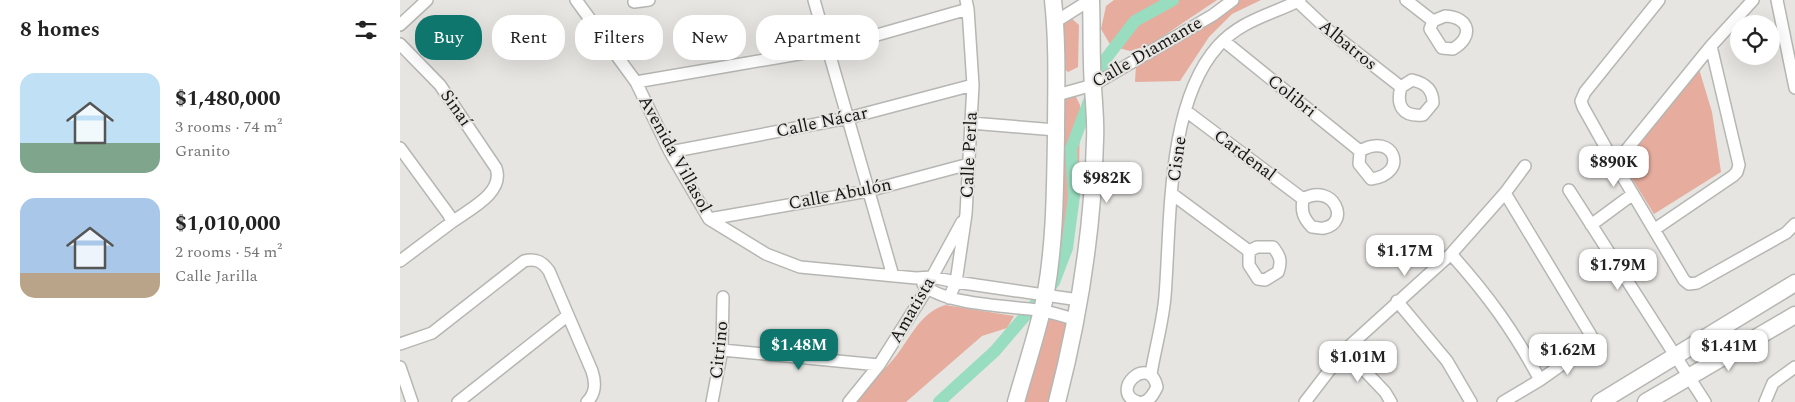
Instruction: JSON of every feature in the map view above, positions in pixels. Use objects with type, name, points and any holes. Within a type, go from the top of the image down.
[{"type":"street","points":[[400,25],[427,0]]},
{"type":"street","name":"Avenida Villasol","points":[[576,0],[636,82],[670,152],[709,219],[766,254],[800,267],[916,278],[932,276],[956,282],[1079,300]]},
{"type":"street","points":[[634,2],[648,0]]},
{"type":"street","points":[[814,0],[818,15]]},
{"type":"street","points":[[1016,402],[1041,311],[1051,258],[1055,205],[1057,95],[1053,0]]},
{"type":"street","points":[[1055,22],[1091,0]]},
{"type":"street","points":[[1058,402],[1076,320],[1087,245],[1093,182],[1096,139],[1091,0]]},
{"type":"street","name":"Calle Diamante","points":[[1057,95],[1093,85],[1213,15],[1233,0]]},
{"type":"street","points":[[1406,0],[1433,21]]},
{"type":"street","points":[[1659,0],[1585,92],[1582,101],[1583,107],[1614,164],[1655,229],[1684,280],[1689,284],[1697,283],[1786,234],[1795,224]]},
{"type":"street","points":[[1614,164],[1711,46],[1753,0]]},
{"type":"street","points":[[1777,0],[1795,88]]},
{"type":"street","name":"Cisne","points":[[1143,402],[1150,397],[1157,387],[1155,380],[1150,374],[1165,298],[1177,140],[1202,68],[1213,52],[1244,24],[1299,1]]},
{"type":"street","name":"Albatros","points":[[1299,1],[1328,30],[1401,87]]},
{"type":"street","points":[[879,32],[967,4]]},
{"type":"street","name":"Calle Perla","points":[[949,298],[956,282],[966,214],[973,84],[967,4]]},
{"type":"street","name":"Colibri","points":[[1224,41],[1360,150]]},
{"type":"street","name":"Sinaí","points":[[400,44],[440,85],[498,173],[498,180],[491,193],[452,222]]},
{"type":"street","points":[[1655,229],[1736,172],[1739,165],[1711,46]]},
{"type":"street","points":[[636,82],[764,60]]},
{"type":"street","points":[[831,60],[893,276]]},
{"type":"street","name":"Calle Nácar","points":[[670,152],[848,118],[973,84]]},
{"type":"street","name":"Cardenal","points":[[1186,111],[1303,200]]},
{"type":"street","points":[[971,123],[1056,130]]},
{"type":"street","points":[[400,148],[452,222],[400,261]]},
{"type":"street","name":"Calle Abulón","points":[[709,219],[868,191],[969,164]]},
{"type":"street","points":[[1305,402],[1345,350],[1451,254],[1505,193],[1525,166]]},
{"type":"street","points":[[1569,190],[1705,402]]},
{"type":"street","points":[[1503,402],[1540,380],[1588,346],[1592,336],[1505,193]]},
{"type":"street","points":[[1172,194],[1249,251]]},
{"type":"street","points":[[1591,225],[1633,194]]},
{"type":"street","name":"Amatista","points":[[849,402],[879,365],[927,289],[932,276],[966,214]]},
{"type":"street","points":[[1451,254],[1481,288],[1498,311],[1522,345],[1540,380]]},
{"type":"street","points":[[400,344],[432,333],[524,262],[538,260],[546,266],[595,380],[593,396],[588,402]]},
{"type":"street","points":[[916,278],[927,289],[949,298],[1041,311],[1076,320]]},
{"type":"street","points":[[1600,402],[1793,289]]},
{"type":"street","name":"Citrino","points":[[712,402],[722,350],[723,297]]},
{"type":"street","points":[[1397,301],[1447,361],[1471,402]]},
{"type":"street","points":[[1646,402],[1795,315]]},
{"type":"street","points":[[458,402],[567,316]]},
{"type":"street","points":[[722,350],[879,365]]},
{"type":"street","points":[[1345,350],[1385,392],[1391,402]]},
{"type":"street","points":[[400,367],[412,402]]},
{"type":"street","points":[[1765,402],[1773,383],[1795,367]]},
{"type":"street","points":[[1138,402],[1127,393],[1127,388],[1135,376],[1140,373],[1150,374]]},
{"type":"shaded area","points":[[1114,0],[1217,0],[1150,45],[1130,51],[1111,46],[1101,29],[1106,6]]},
{"type":"shaded area","points":[[1238,0],[1261,0],[1232,14],[1209,37],[1180,81],[1135,82],[1136,65]]},
{"type":"shaded area","points":[[1070,17],[1079,25],[1078,67],[1068,72],[1063,68],[1059,25]]},
{"type":"shaded area","points":[[1699,69],[1712,112],[1721,172],[1654,214],[1623,164]]},
{"type":"shaded area","points":[[1071,95],[1076,97],[1080,105],[1079,186],[1072,251],[1069,258],[1059,259],[1057,248],[1061,100]]},
{"type":"shaded area","points":[[945,305],[1014,316],[1007,328],[982,336],[906,402],[852,402],[897,355],[920,322],[935,309]]},
{"type":"shaded area","points":[[1042,311],[1076,320],[1057,402],[1016,402]]},
{"type":"waterway","points":[[939,402],[995,351],[1054,282],[1067,248],[1074,196],[1071,149],[1104,61],[1135,21],[1173,0]]}]
